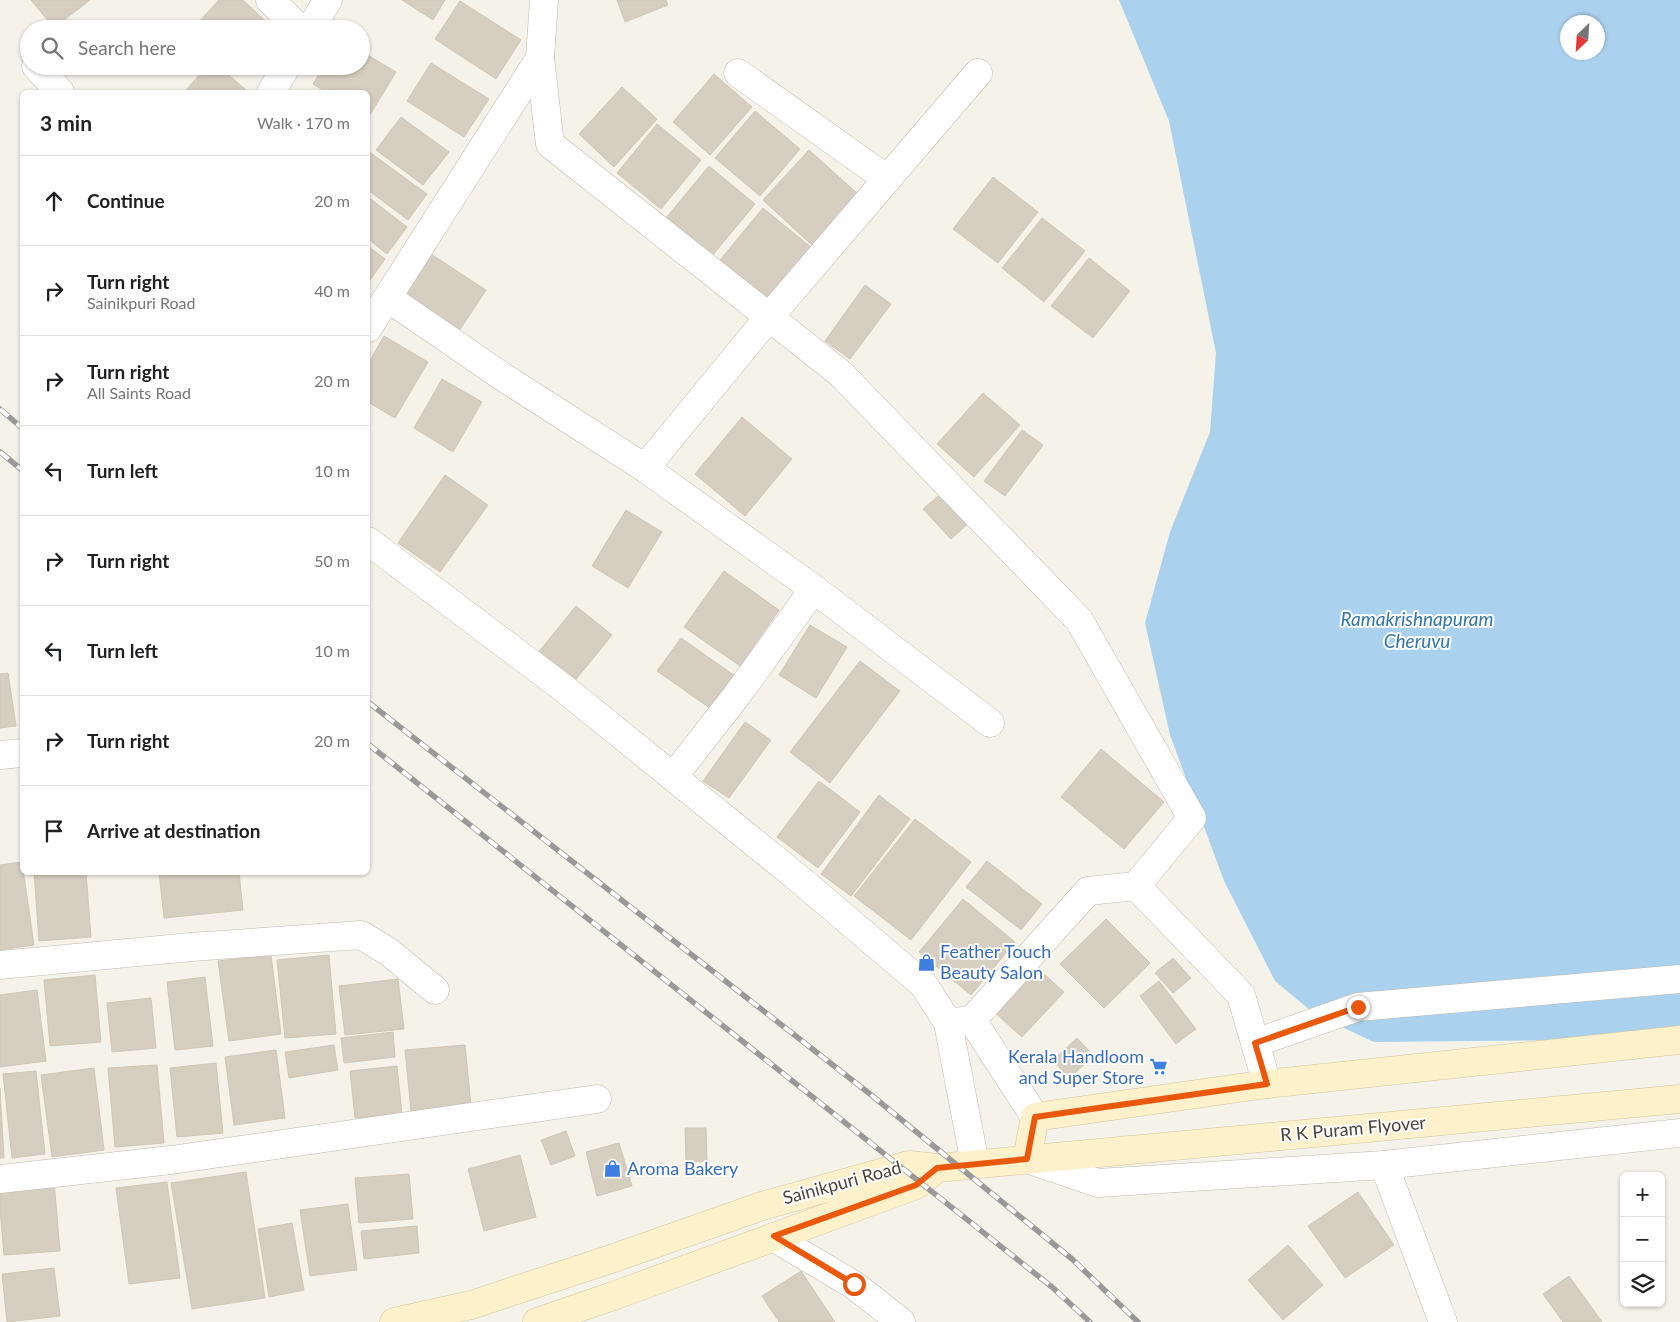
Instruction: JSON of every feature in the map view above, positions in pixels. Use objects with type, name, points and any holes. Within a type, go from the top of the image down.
[{"type":"main road","points":[[1027,1159],[1035,1117],[1267,1084],[1680,1040]]},
{"type":"main road","name":"R K Puram Flyover","points":[[937,1168],[1680,1099]]},
{"type":"main road","name":"Sainikpuri Road","points":[[394,1322],[471,1305],[612,1259],[762,1206],[909,1165],[937,1168]]},
{"type":"main road","name":"Sainikpuri Road","points":[[537,1322],[916,1185],[937,1168]]},
{"type":"street","points":[[270,0],[291,20]]},
{"type":"street","points":[[316,20],[328,0]]},
{"type":"street","points":[[544,0],[540,58],[550,144],[840,373],[1079,620],[1192,818],[1136,886],[1088,891],[960,1021]]},
{"type":"street","points":[[370,325],[540,58]]},
{"type":"street","points":[[738,73],[887,179]]},
{"type":"street","points":[[645,468],[769,317],[978,73]]},
{"type":"street","points":[[44,75],[58,90]]},
{"type":"street","points":[[272,90],[281,75]]},
{"type":"street","points":[[388,298],[503,377],[645,468],[814,589],[990,723]]},
{"type":"street","points":[[370,543],[562,687],[798,878],[924,986],[960,1021],[1035,1117]]},
{"type":"street","points":[[673,777],[737,695],[814,589]]},
{"type":"street","points":[[0,755],[20,753]]},
{"type":"street","points":[[1136,886],[1241,995],[1267,1084]]},
{"type":"street","points":[[0,965],[192,947],[361,935],[389,952],[435,990]]},
{"type":"street","points":[[1255,1043],[1358,1007],[1680,979]]},
{"type":"street","points":[[960,1021],[975,1164]]},
{"type":"street","points":[[0,1179],[171,1160],[597,1099]]},
{"type":"street","points":[[1027,1159],[1098,1183],[1384,1165],[1680,1133]]},
{"type":"street","points":[[1384,1165],[1443,1322]]},
{"type":"street","points":[[774,1236],[854,1284],[902,1322]]},
{"type":"water","name":"Ramakrishnapuram Cheruvu","points":[[1119,0],[1680,0],[1680,1030],[1577,1040],[1374,1042],[1316,1015],[1275,981],[1224,881],[1170,735],[1145,623],[1170,532],[1210,432],[1216,353],[1169,121]]},
{"type":"building","points":[[31,0],[90,0],[64,20],[47,20]]},
{"type":"building","points":[[219,0],[243,0],[264,20],[201,20]]},
{"type":"building","points":[[402,0],[445,0],[433,20]]},
{"type":"building","points":[[617,0],[666,0],[668,5],[625,22]]},
{"type":"building","points":[[460,1],[521,40],[496,79],[435,39]]},
{"type":"building","points":[[370,56],[396,72],[370,115],[370,90],[323,90],[313,84],[318,75],[370,75]]},
{"type":"building","points":[[431,63],[489,99],[464,137],[407,101]]},
{"type":"building","points":[[714,74],[752,107],[710,155],[673,122]]},
{"type":"building","points":[[199,75],[229,75],[246,90],[188,90],[187,89]]},
{"type":"building","points":[[622,87],[657,119],[614,167],[579,134]]},
{"type":"building","points":[[755,111],[800,149],[760,196],[715,158]]},
{"type":"building","points":[[401,117],[449,152],[423,185],[376,150]]},
{"type":"building","points":[[657,124],[701,160],[661,209],[617,173]]},
{"type":"building","points":[[809,150],[859,195],[813,246],[763,200]]},
{"type":"building","points":[[370,152],[427,194],[408,220],[370,192]]},
{"type":"building","points":[[709,166],[755,204],[712,256],[666,218]]},
{"type":"building","points":[[993,177],[1038,212],[998,263],[953,229]]},
{"type":"building","points":[[370,199],[407,227],[387,254],[370,241]]},
{"type":"building","points":[[763,208],[812,248],[770,300],[720,260]]},
{"type":"building","points":[[1042,218],[1085,251],[1044,302],[1002,268]]},
{"type":"building","points":[[370,248],[385,259],[370,280]]},
{"type":"building","points":[[431,254],[486,290],[459,331],[404,296]]},
{"type":"building","points":[[1089,258],[1130,291],[1093,338],[1051,306]]},
{"type":"building","points":[[865,285],[891,304],[850,359],[825,341]]},
{"type":"building","points":[[384,336],[428,362],[395,418],[370,403],[370,360]]},
{"type":"building","points":[[442,379],[482,402],[453,452],[414,428]]},
{"type":"building","points":[[983,393],[1020,425],[974,477],[937,444]]},
{"type":"building","points":[[742,417],[792,459],[745,516],[695,474]]},
{"type":"building","points":[[1022,430],[1043,445],[1005,496],[984,481]]},
{"type":"building","points":[[445,475],[488,505],[440,572],[398,543]]},
{"type":"building","points":[[944,491],[971,521],[951,539],[923,509]]},
{"type":"building","points":[[626,510],[662,532],[628,588],[592,566]]},
{"type":"building","points":[[724,571],[779,610],[740,666],[684,627]]},
{"type":"building","points":[[576,606],[612,635],[573,683],[537,654]]},
{"type":"building","points":[[810,625],[847,647],[816,698],[779,675]]},
{"type":"building","points":[[681,638],[735,676],[711,709],[657,671]]},
{"type":"building","points":[[860,661],[900,691],[830,783],[790,752]]},
{"type":"building","points":[[8,673],[16,726],[0,728],[0,674]]},
{"type":"building","points":[[745,722],[771,740],[729,798],[703,781]]},
{"type":"building","points":[[1101,749],[1164,802],[1124,849],[1061,797]]},
{"type":"building","points":[[819,781],[860,812],[818,868],[777,837]]},
{"type":"building","points":[[879,795],[910,819],[851,896],[821,874]]},
{"type":"building","points":[[915,819],[971,862],[911,940],[854,896]]},
{"type":"building","points":[[987,861],[1042,904],[1021,930],[966,887]]},
{"type":"building","points":[[20,862],[20,875],[24,875],[34,945],[0,950],[0,865]]},
{"type":"building","points":[[34,875],[86,875],[91,937],[39,941]]},
{"type":"building","points":[[159,875],[239,875],[243,910],[164,918]]},
{"type":"building","points":[[963,899],[1015,942],[971,995],[919,952]]},
{"type":"building","points":[[1106,919],[1150,963],[1104,1008],[1060,964]]},
{"type":"building","points":[[271,955],[281,1034],[229,1041],[218,961]]},
{"type":"building","points":[[329,955],[336,1034],[285,1038],[277,960]]},
{"type":"building","points":[[1173,958],[1191,978],[1173,993],[1155,973]]},
{"type":"building","points":[[1034,965],[1064,992],[1022,1037],[992,1010]]},
{"type":"building","points":[[95,975],[101,1042],[50,1046],[44,980]]},
{"type":"building","points":[[205,977],[213,1046],[175,1050],[167,982]]},
{"type":"building","points":[[398,979],[404,1029],[345,1035],[339,986]]},
{"type":"building","points":[[1159,981],[1196,1029],[1176,1044],[1140,996]]},
{"type":"building","points":[[37,990],[46,1061],[0,1067],[0,995]]},
{"type":"building","points":[[151,998],[156,1048],[112,1052],[107,1003]]},
{"type":"building","points":[[393,1032],[395,1057],[344,1063],[341,1038]]},
{"type":"building","points":[[1077,1038],[1094,1056],[1069,1078],[1053,1060]]},
{"type":"building","points":[[334,1045],[338,1070],[289,1078],[285,1052]]},
{"type":"building","points":[[465,1045],[471,1106],[411,1111],[405,1050]]},
{"type":"building","points":[[276,1050],[285,1118],[234,1125],[225,1057]]},
{"type":"building","points":[[216,1063],[223,1133],[177,1137],[170,1068]]},
{"type":"building","points":[[157,1065],[164,1143],[115,1147],[108,1068]]},
{"type":"building","points":[[397,1066],[402,1114],[355,1118],[350,1071]]},
{"type":"building","points":[[94,1068],[104,1150],[52,1157],[41,1075]]},
{"type":"building","points":[[36,1071],[45,1154],[12,1158],[3,1074]]},
{"type":"building","points":[[0,1088],[4,1158],[0,1158]]},
{"type":"building","points":[[685,1128],[706,1128],[707,1162],[686,1161]]},
{"type":"building","points":[[566,1131],[575,1156],[551,1165],[541,1140]]},
{"type":"building","points":[[619,1143],[632,1186],[597,1196],[586,1152]]},
{"type":"building","points":[[520,1155],[536,1217],[484,1231],[468,1169]]},
{"type":"building","points":[[246,1172],[265,1298],[192,1309],[171,1183]]},
{"type":"building","points":[[409,1174],[413,1219],[359,1223],[355,1178]]},
{"type":"building","points":[[54,1181],[60,1251],[4,1255],[0,1185]]},
{"type":"building","points":[[167,1182],[180,1278],[129,1284],[116,1188]]},
{"type":"building","points":[[1358,1192],[1394,1245],[1345,1278],[1308,1226]]},
{"type":"building","points":[[348,1204],[357,1270],[310,1276],[300,1210]]},
{"type":"building","points":[[292,1223],[304,1290],[269,1297],[258,1229]]},
{"type":"building","points":[[417,1226],[419,1253],[364,1259],[361,1231]]},
{"type":"building","points":[[1288,1245],[1323,1285],[1283,1320],[1248,1280]]},
{"type":"building","points":[[54,1268],[60,1316],[7,1322],[2,1274]]},
{"type":"building","points":[[801,1271],[835,1322],[779,1322],[762,1296]]},
{"type":"building","points":[[1569,1276],[1602,1322],[1563,1322],[1543,1294]]},
{"type":"railway","points":[[0,409],[20,426]]},
{"type":"railway","points":[[0,452],[20,468]]},
{"type":"railway","points":[[370,704],[870,1094],[1072,1259],[1138,1322]]},
{"type":"railway","points":[[370,746],[1052,1287],[1090,1322]]},
{"type":"place","name":"Feather Touch Beauty Salon","points":[[926,962]]},
{"type":"place","name":"Kerala Handloom and Super Store","points":[[1158,1067]]},
{"type":"place","name":"Aroma Bakery","points":[[613,1169]]},
{"type":"route","points":[[854,1284],[774,1236],[916,1185],[937,1168],[1027,1159],[1035,1117],[1267,1084],[1255,1043],[1358,1007]]}]
